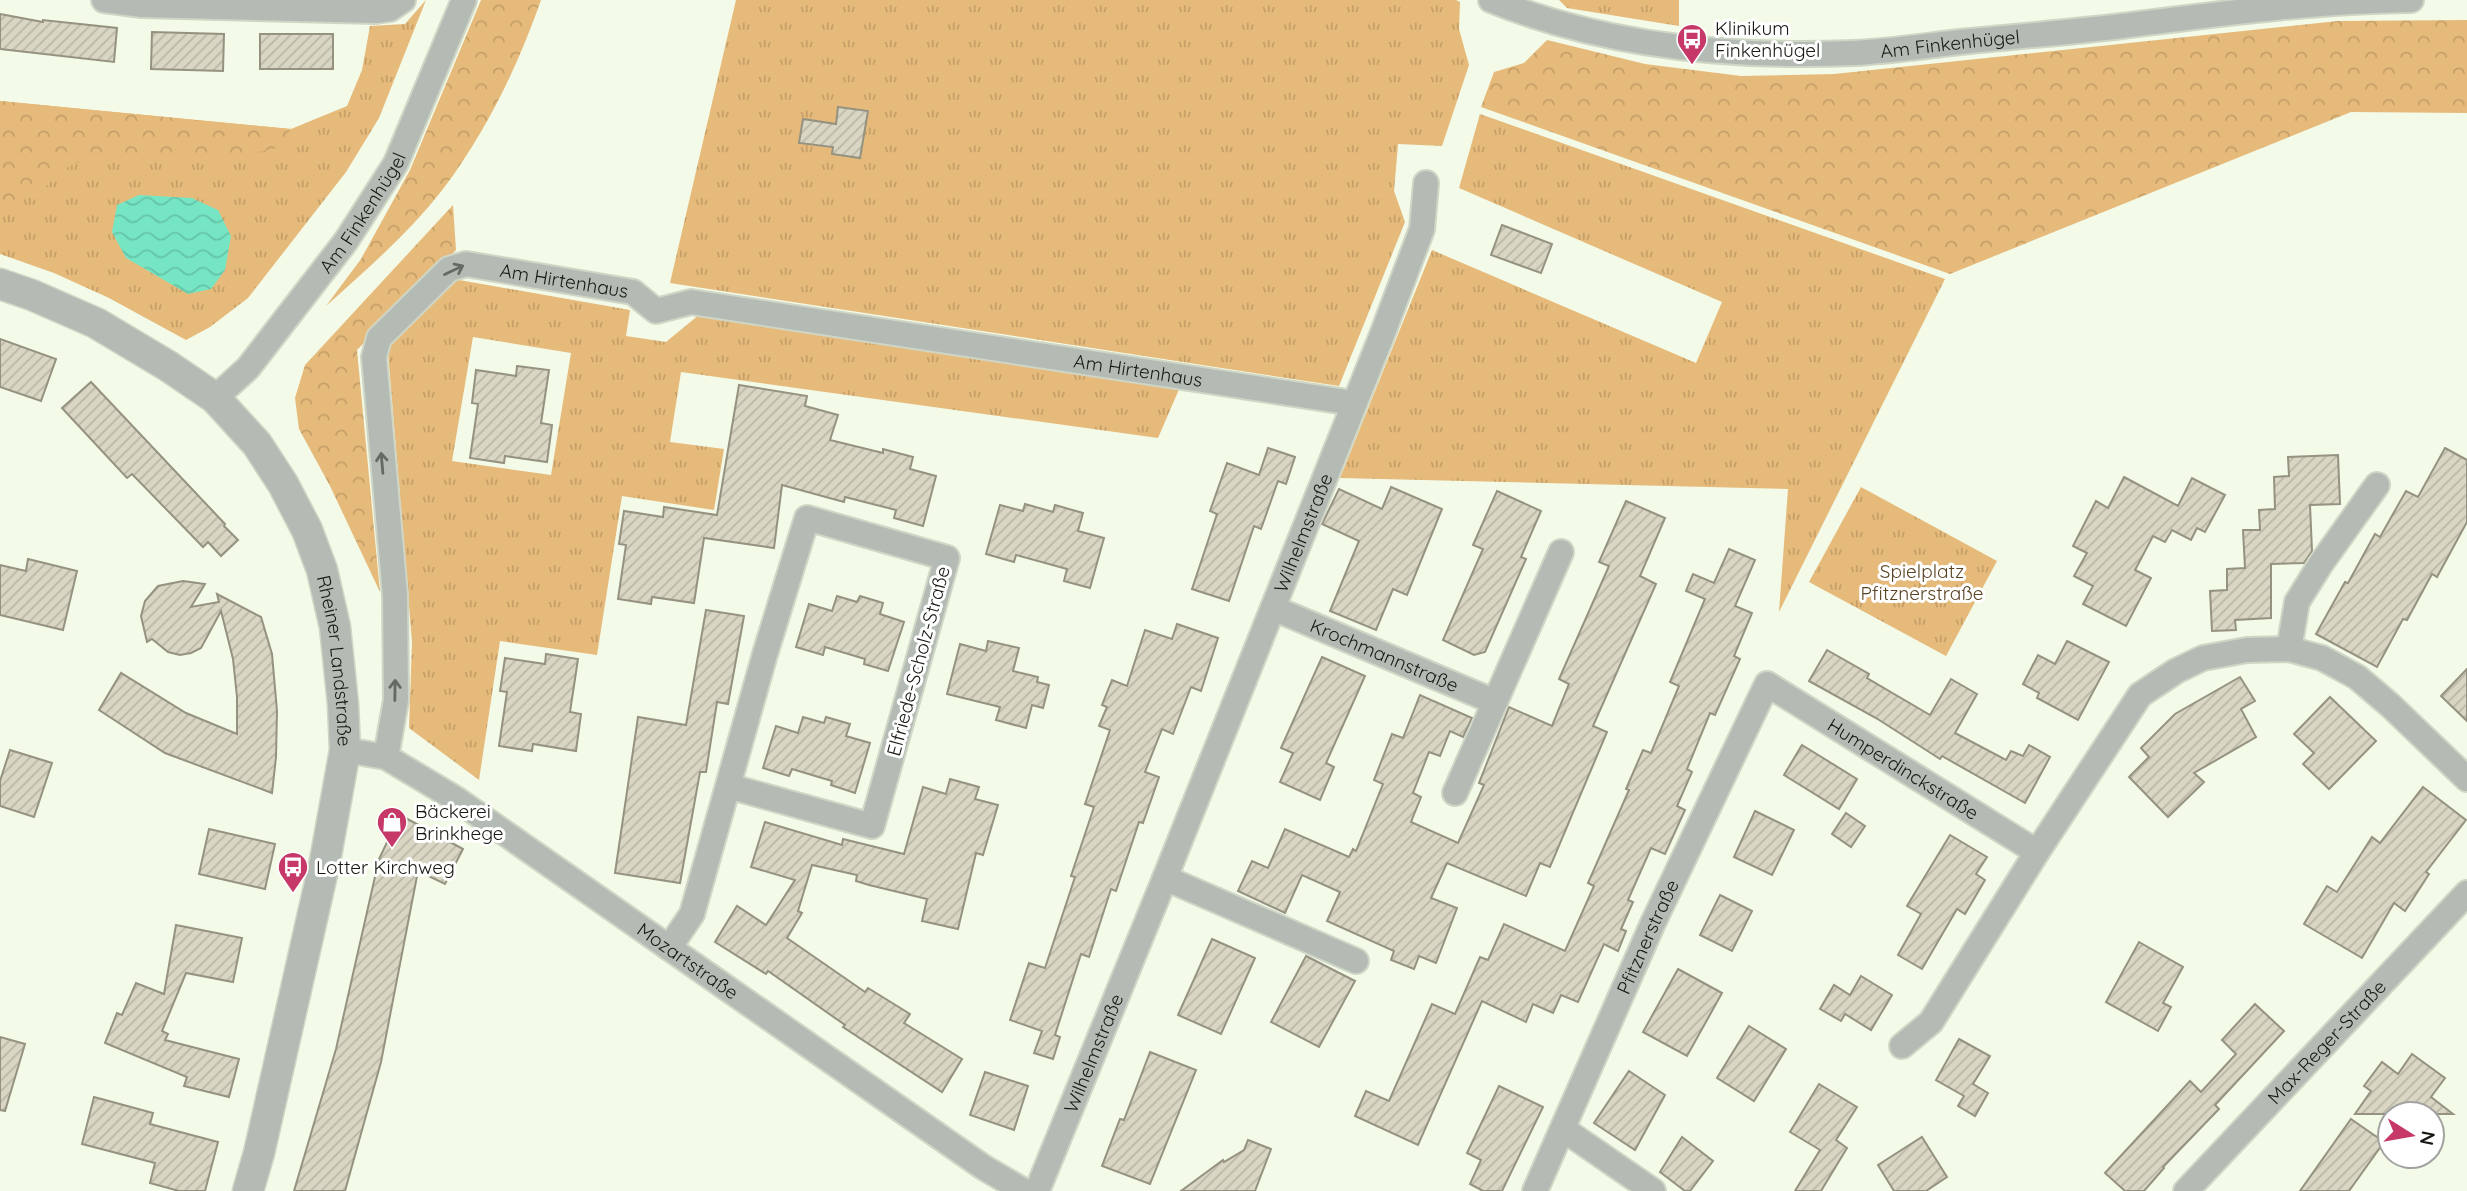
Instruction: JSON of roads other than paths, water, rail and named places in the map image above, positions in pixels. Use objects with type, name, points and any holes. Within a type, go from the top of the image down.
[{"type":"street","points":[[104,0],[142,5],[376,11],[397,4]]},
{"type":"street","name":"Am Finkenhügel","points":[[215,398],[248,368],[330,262],[396,163],[464,0]]},
{"type":"street","name":"Am Finkenhügel","points":[[1491,0],[1545,19],[1611,36],[1695,49],[1767,53],[1854,53],[2119,27],[2276,6],[2411,0]]},
{"type":"street","name":"Wilhelmstraße","points":[[1037,1191],[1166,878],[1422,229],[1426,183]]},
{"type":"street","name":"Am Hirtenhaus","points":[[386,757],[396,700],[395,595],[374,357],[379,338],[449,269],[467,264],[633,292],[656,311],[691,302],[1353,403]]},
{"type":"street","name":"Rheiner Landstraße","points":[[0,284],[96,323],[215,398],[257,444],[284,484],[307,530],[322,570],[335,627],[345,750],[322,874],[259,1153],[247,1191]]},
{"type":"street","points":[[2289,649],[2297,602],[2377,485]]},
{"type":"street","name":"Elfriede-Scholz-Straße","points":[[669,948],[692,914],[765,654],[807,518],[947,558],[872,826],[728,786]]},
{"type":"street","points":[[1455,793],[1561,552]]},
{"type":"street","name":"Krochmannstraße","points":[[1273,608],[1495,702]]},
{"type":"street","points":[[1902,1046],[1931,1022],[2037,852],[2140,695],[2176,671],[2203,658],[2247,650],[2289,649],[2322,658],[2357,677],[2467,779]]},
{"type":"street","name":"Humperdinckstraße","points":[[1767,684],[2037,852]]},
{"type":"street","name":"Pfitznerstraße","points":[[1535,1191],[1653,923],[1767,684]]},
{"type":"street","name":"Mozartstraße","points":[[345,750],[386,757],[456,799],[983,1167],[1024,1191]]},
{"type":"street","points":[[1166,878],[1356,961]]},
{"type":"street","name":"Max-Reger-Straße","points":[[2186,1191],[2467,892]]},
{"type":"street","points":[[1563,1129],[1653,1191]]},
{"type":"water","points":[[139,195],[192,198],[218,210],[231,236],[225,270],[211,289],[188,294],[126,258],[112,232],[117,205]]},
{"type":"place","name":"Klinikum Finkenhügel","points":[[1692,66]]},
{"type":"place","name":"Bäckerei Brinkhege","points":[[392,849]]},
{"type":"place","name":"Lotter Kirchweg","points":[[293,894]]},
{"type":"park label","name":"Spielplatz Pfitznerstraße","points":[[1922,582]]}]
